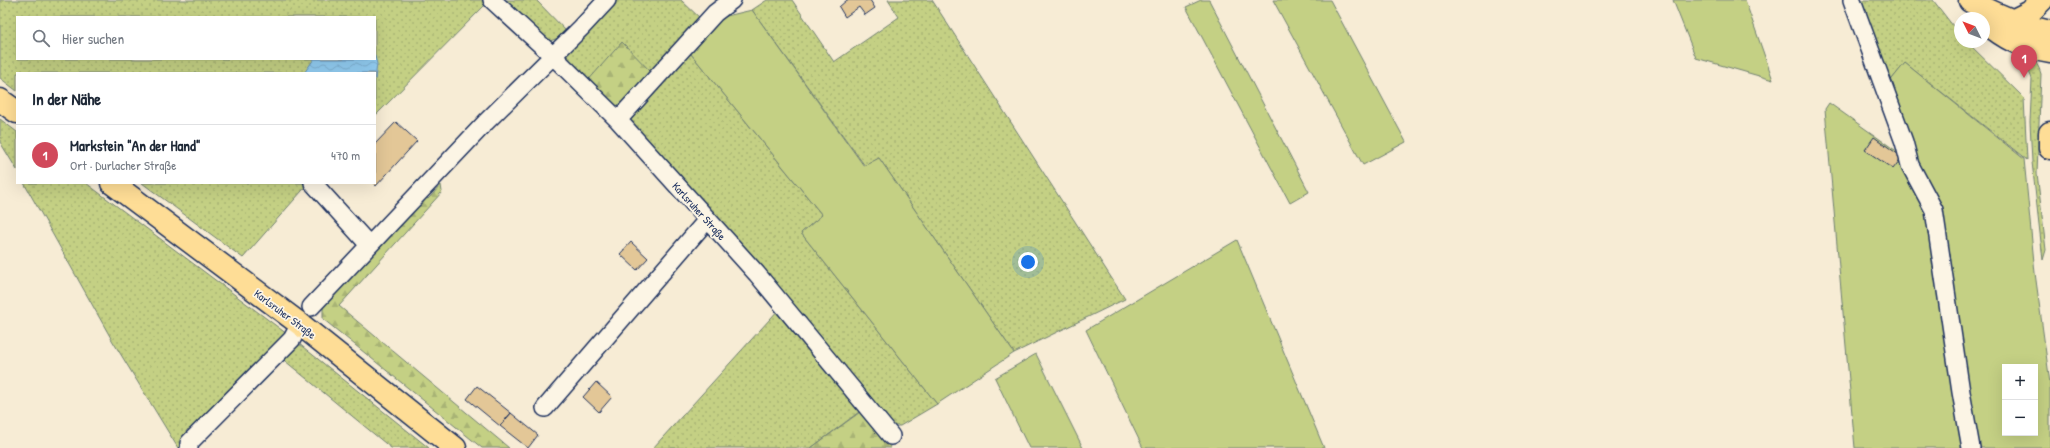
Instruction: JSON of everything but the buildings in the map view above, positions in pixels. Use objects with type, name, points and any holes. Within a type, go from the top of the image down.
[{"type":"main road","points":[[2012,21],[2030,12],[2042,0]]},
{"type":"main road","points":[[1973,6],[2012,21],[2050,32]]},
{"type":"main road","points":[[1990,25],[2011,41],[2027,48],[2050,52]]},
{"type":"main road","points":[[0,100],[16,111]]},
{"type":"main road","points":[[2050,133],[2050,148]]},
{"type":"main road","name":"Karlsruher Straße","points":[[113,184],[305,316],[455,448]]},
{"type":"lane","name":"Karlsruher Straße","points":[[492,0],[552,55],[618,120],[757,274],[891,436]]},
{"type":"lane","points":[[189,448],[190,443],[292,339],[305,316],[369,245],[486,122],[552,55],[581,28],[607,0]]},
{"type":"lane","points":[[618,120],[715,13],[732,0]]},
{"type":"lane","points":[[1852,0],[1904,142],[1910,165],[1934,210],[1961,392],[1971,448]]},
{"type":"lane","points":[[314,184],[369,245]]},
{"type":"lane","points":[[545,408],[707,220]]},
{"type":"green space","points":[[0,0],[485,0],[488,2],[376,115],[376,72],[16,72],[16,90],[0,78]]},
{"type":"green space","points":[[501,0],[536,0],[569,34],[550,41]]},
{"type":"green space","points":[[610,0],[681,0],[702,20],[654,75],[586,83],[565,64],[563,51]]},
{"type":"green space","points":[[767,0],[792,0],[834,62],[899,17],[888,0],[932,0],[1125,299],[1014,353],[879,158],[865,166],[752,10]]},
{"type":"green space","points":[[1201,0],[1209,0],[1309,192],[1290,203],[1186,7]]},
{"type":"green space","points":[[1273,0],[1330,0],[1406,142],[1363,165]]},
{"type":"green space","points":[[1673,0],[1745,0],[1773,80],[1696,58]]},
{"type":"green space","points":[[1856,0],[1933,0],[1954,27],[1954,48],[1973,48],[2024,98],[2027,160],[1905,63],[1888,84]]},
{"type":"green space","points":[[752,10],[864,166],[879,158],[1014,353],[937,404],[801,233],[822,215],[687,49],[718,18]]},
{"type":"green space","points":[[622,42],[654,75],[625,105],[607,106],[586,83]]},
{"type":"green space","points":[[687,49],[822,215],[801,233],[937,404],[900,426],[893,426],[628,123],[630,114]]},
{"type":"green space","points":[[2015,51],[2035,61],[2041,74],[2037,173],[2046,250],[2043,260],[2032,162],[2030,122],[2032,79],[2026,63]]},
{"type":"green space","points":[[1905,63],[2024,159],[2035,273],[2050,383],[2050,448],[1855,448],[1825,109],[1829,103],[1909,160],[1888,84]]},
{"type":"green space","points":[[0,119],[16,131],[16,168],[0,142]]},
{"type":"green space","points":[[25,184],[87,184],[287,334],[190,430],[188,429],[185,433],[183,448],[178,448],[112,340]]},
{"type":"green space","points":[[143,184],[308,184],[243,258]]},
{"type":"green space","points":[[441,185],[442,192],[339,306],[509,448],[482,448],[323,319],[323,301],[422,194],[428,199]]},
{"type":"green space","points":[[1237,240],[1324,448],[1143,448],[1086,330]]},
{"type":"green space","points":[[780,308],[863,409],[811,448],[653,448]]},
{"type":"green space","points":[[298,343],[429,448],[391,448],[279,356]]},
{"type":"green space","points":[[1036,354],[1083,448],[1029,448],[995,378]]},
{"type":"green space","points":[[860,412],[891,448],[811,448]]},
{"type":"water","points":[[313,60],[376,60],[377,64],[376,72],[305,72]]},
{"type":"place","name":"Markstein \"An der Hand\"","points":[[2024,78]]}]
